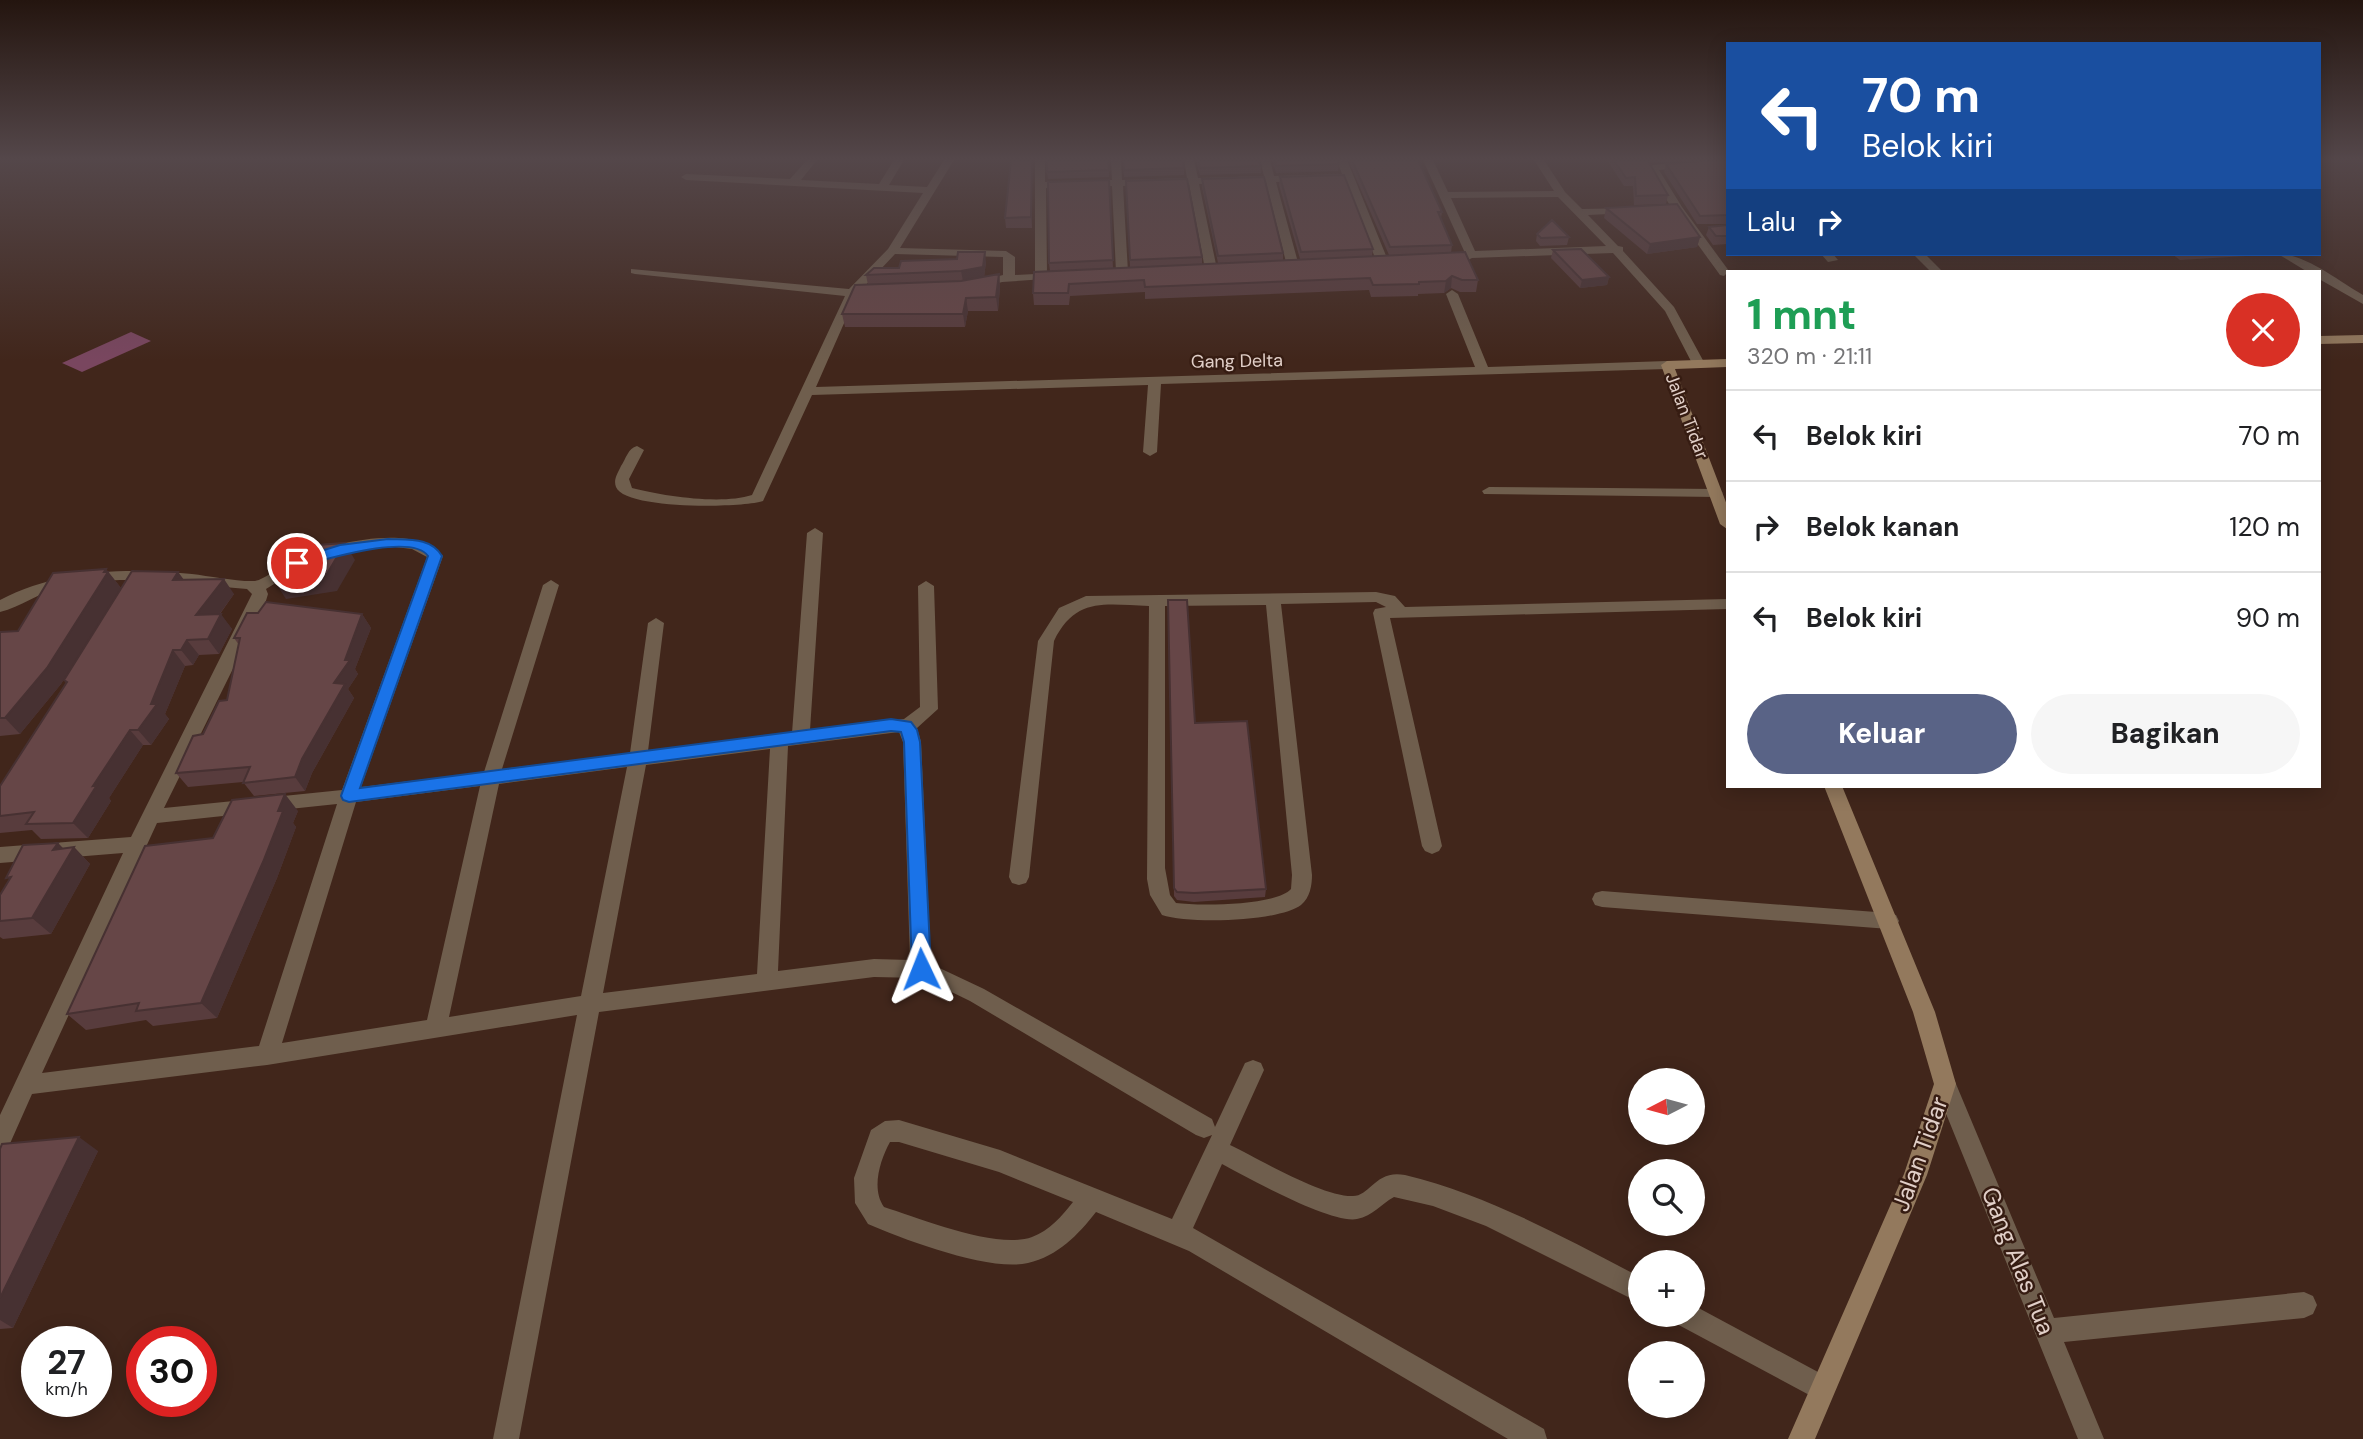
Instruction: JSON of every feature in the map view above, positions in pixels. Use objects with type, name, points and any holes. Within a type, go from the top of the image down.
[{"type":"main road","points":[[2321,340],[2363,339]]},
{"type":"main road","name":"Jalan Tidar","points":[[1726,363],[1667,365],[1726,521]]},
{"type":"main road","name":"Jalan Tidar","points":[[1801,1439],[1915,1175],[1945,1084],[1924,1012],[1834,788]]},
{"type":"street","points":[[638,450],[622,479],[623,487],[627,491],[720,503],[752,502],[758,498],[852,293],[892,251],[906,227]]},
{"type":"street","points":[[1040,227],[1041,277]]},
{"type":"street","points":[[1108,273],[1128,272],[1123,227]]},
{"type":"street","points":[[1199,227],[1205,270],[1225,269]]},
{"type":"street","points":[[1279,267],[1299,266],[1286,227]]},
{"type":"street","points":[[1369,227],[1383,263]]},
{"type":"street","points":[[1459,227],[1471,255]]},
{"type":"street","points":[[1596,227],[1619,249],[1670,310],[1699,364]]},
{"type":"street","points":[[1698,227],[1724,273]]},
{"type":"street","points":[[1432,261],[1464,259],[1471,255],[1619,249]]},
{"type":"street","points":[[892,251],[1006,254],[1009,257],[1009,279]]},
{"type":"street","points":[[1921,256],[1935,270]]},
{"type":"street","points":[[2288,256],[2312,270]]},
{"type":"street","points":[[635,271],[852,293],[885,291]]},
{"type":"street","points":[[2321,275],[2363,300]]},
{"type":"street","points":[[964,288],[1009,279],[1068,276]]},
{"type":"street","points":[[1452,294],[1484,372]]},
{"type":"street","name":"Gang Delta","points":[[808,391],[1667,365]]},
{"type":"street","points":[[1150,453],[1155,381]]},
{"type":"street","points":[[1489,491],[1716,493]]},
{"type":"street","points":[[801,737],[815,533]]},
{"type":"street","points":[[257,587],[297,563],[340,549],[408,543],[431,550],[435,556],[349,796],[267,1055]]},
{"type":"street","points":[[0,607],[62,580],[100,576],[135,582],[249,584],[257,587],[260,594],[137,844],[0,1140]]},
{"type":"street","points":[[436,1027],[491,778],[551,585]]},
{"type":"street","points":[[153,816],[349,796],[891,725],[906,727],[929,709],[926,586]]},
{"type":"street","points":[[1019,877],[1046,641],[1059,616],[1078,603],[1096,600],[1376,597],[1389,600],[1399,611],[1381,613]]},
{"type":"street","points":[[1157,600],[1155,868],[1160,898],[1170,909],[1187,914],[1278,906],[1296,898],[1301,890],[1302,876],[1273,600]]},
{"type":"street","points":[[1381,613],[1726,604]]},
{"type":"street","points":[[1381,613],[1432,846]]},
{"type":"street","points":[[506,1439],[638,758],[656,623]]},
{"type":"street","points":[[906,727],[912,742],[921,969]]},
{"type":"street","points":[[767,983],[779,740]]},
{"type":"street","points":[[0,855],[137,844]]},
{"type":"street","points":[[1602,899],[1889,921]]},
{"type":"street","points":[[26,1085],[267,1055],[589,1004],[874,968],[921,969],[977,996],[1203,1127]]},
{"type":"street","points":[[1178,1234],[1253,1070]]},
{"type":"street","name":"Gang Alas Tua","points":[[1945,1084],[2091,1439]]},
{"type":"street","points":[[1092,1197],[1072,1224],[1056,1236],[1026,1251],[996,1252],[876,1216],[867,1203],[864,1186],[879,1138],[892,1130],[999,1161],[1092,1197],[1198,1242],[1534,1439]]},
{"type":"street","points":[[1217,1150],[1320,1199],[1347,1208],[1367,1205],[1390,1185],[1423,1192],[1546,1241],[1628,1285]]},
{"type":"street","points":[[2047,1331],[2304,1305]]},
{"type":"street","points":[[1705,1325],[1822,1388]]},
{"type":"shaded area","points":[[131,332],[151,341],[82,372],[62,363]]},
{"type":"building","points":[[1049,227],[1111,227],[1113,260],[1049,263]]},
{"type":"building","points":[[1128,227],[1196,227],[1202,257],[1130,260]]},
{"type":"building","points":[[1212,227],[1277,227],[1283,253],[1218,256]]},
{"type":"building","points":[[1294,227],[1364,227],[1373,249],[1301,252]]},
{"type":"building","points":[[1381,227],[1444,227],[1452,245],[1390,247]]},
{"type":"building","points":[[1544,227],[1559,227],[1569,237],[1541,238],[1537,234]]},
{"type":"building","points":[[1629,227],[1693,227],[1700,237],[1650,244]]},
{"type":"building","points":[[1709,227],[1726,227],[1726,236],[1716,236]]},
{"type":"building","points":[[1581,249],[1609,277],[1582,280],[1553,250]]},
{"type":"building","points":[[958,252],[985,252],[983,267],[961,271],[866,275],[874,268],[899,268],[901,261],[957,259]]},
{"type":"building","points":[[1465,252],[1478,280],[1462,280],[1452,276],[1446,281],[1419,284],[1373,285],[1370,278],[1145,287],[1144,280],[1069,284],[1068,293],[1033,293],[1034,272]]},
{"type":"building","points":[[999,274],[996,297],[966,298],[963,314],[842,314],[855,285],[961,281]]},
{"type":"building","points":[[345,543],[327,574],[275,582],[294,554],[317,545]]},
{"type":"building","points":[[106,569],[104,572],[108,572],[47,668],[5,718],[0,718],[0,632],[18,631],[53,573]]},
{"type":"building","points":[[132,571],[178,572],[173,580],[224,579],[196,615],[221,614],[208,639],[187,640],[181,650],[173,650],[151,704],[157,704],[138,730],[130,730],[93,786],[97,785],[73,823],[26,824],[34,812],[0,816],[0,786],[67,682],[64,680]]},
{"type":"building","points":[[1168,600],[1187,600],[1195,723],[1247,721],[1266,889],[1194,893],[1177,892],[1174,888]]},
{"type":"building","points":[[266,602],[362,614],[345,660],[350,660],[334,683],[345,684],[302,759],[295,777],[243,783],[250,767],[176,773],[193,736],[203,734],[219,701],[227,700],[240,638],[234,638],[247,613],[258,613]]},
{"type":"building","points":[[285,794],[278,811],[283,811],[263,862],[201,1003],[136,1011],[139,1003],[67,1014],[145,846],[213,838],[232,800]]},
{"type":"building","points":[[58,843],[53,850],[74,847],[32,918],[0,921],[0,895],[11,877],[6,878],[23,845]]},
{"type":"building","points":[[79,1137],[0,1298],[2,1144]]},
{"type":"route","points":[[297,563],[340,549],[388,543],[423,545],[435,556],[349,796],[891,725],[905,726],[912,742],[921,969]]}]
